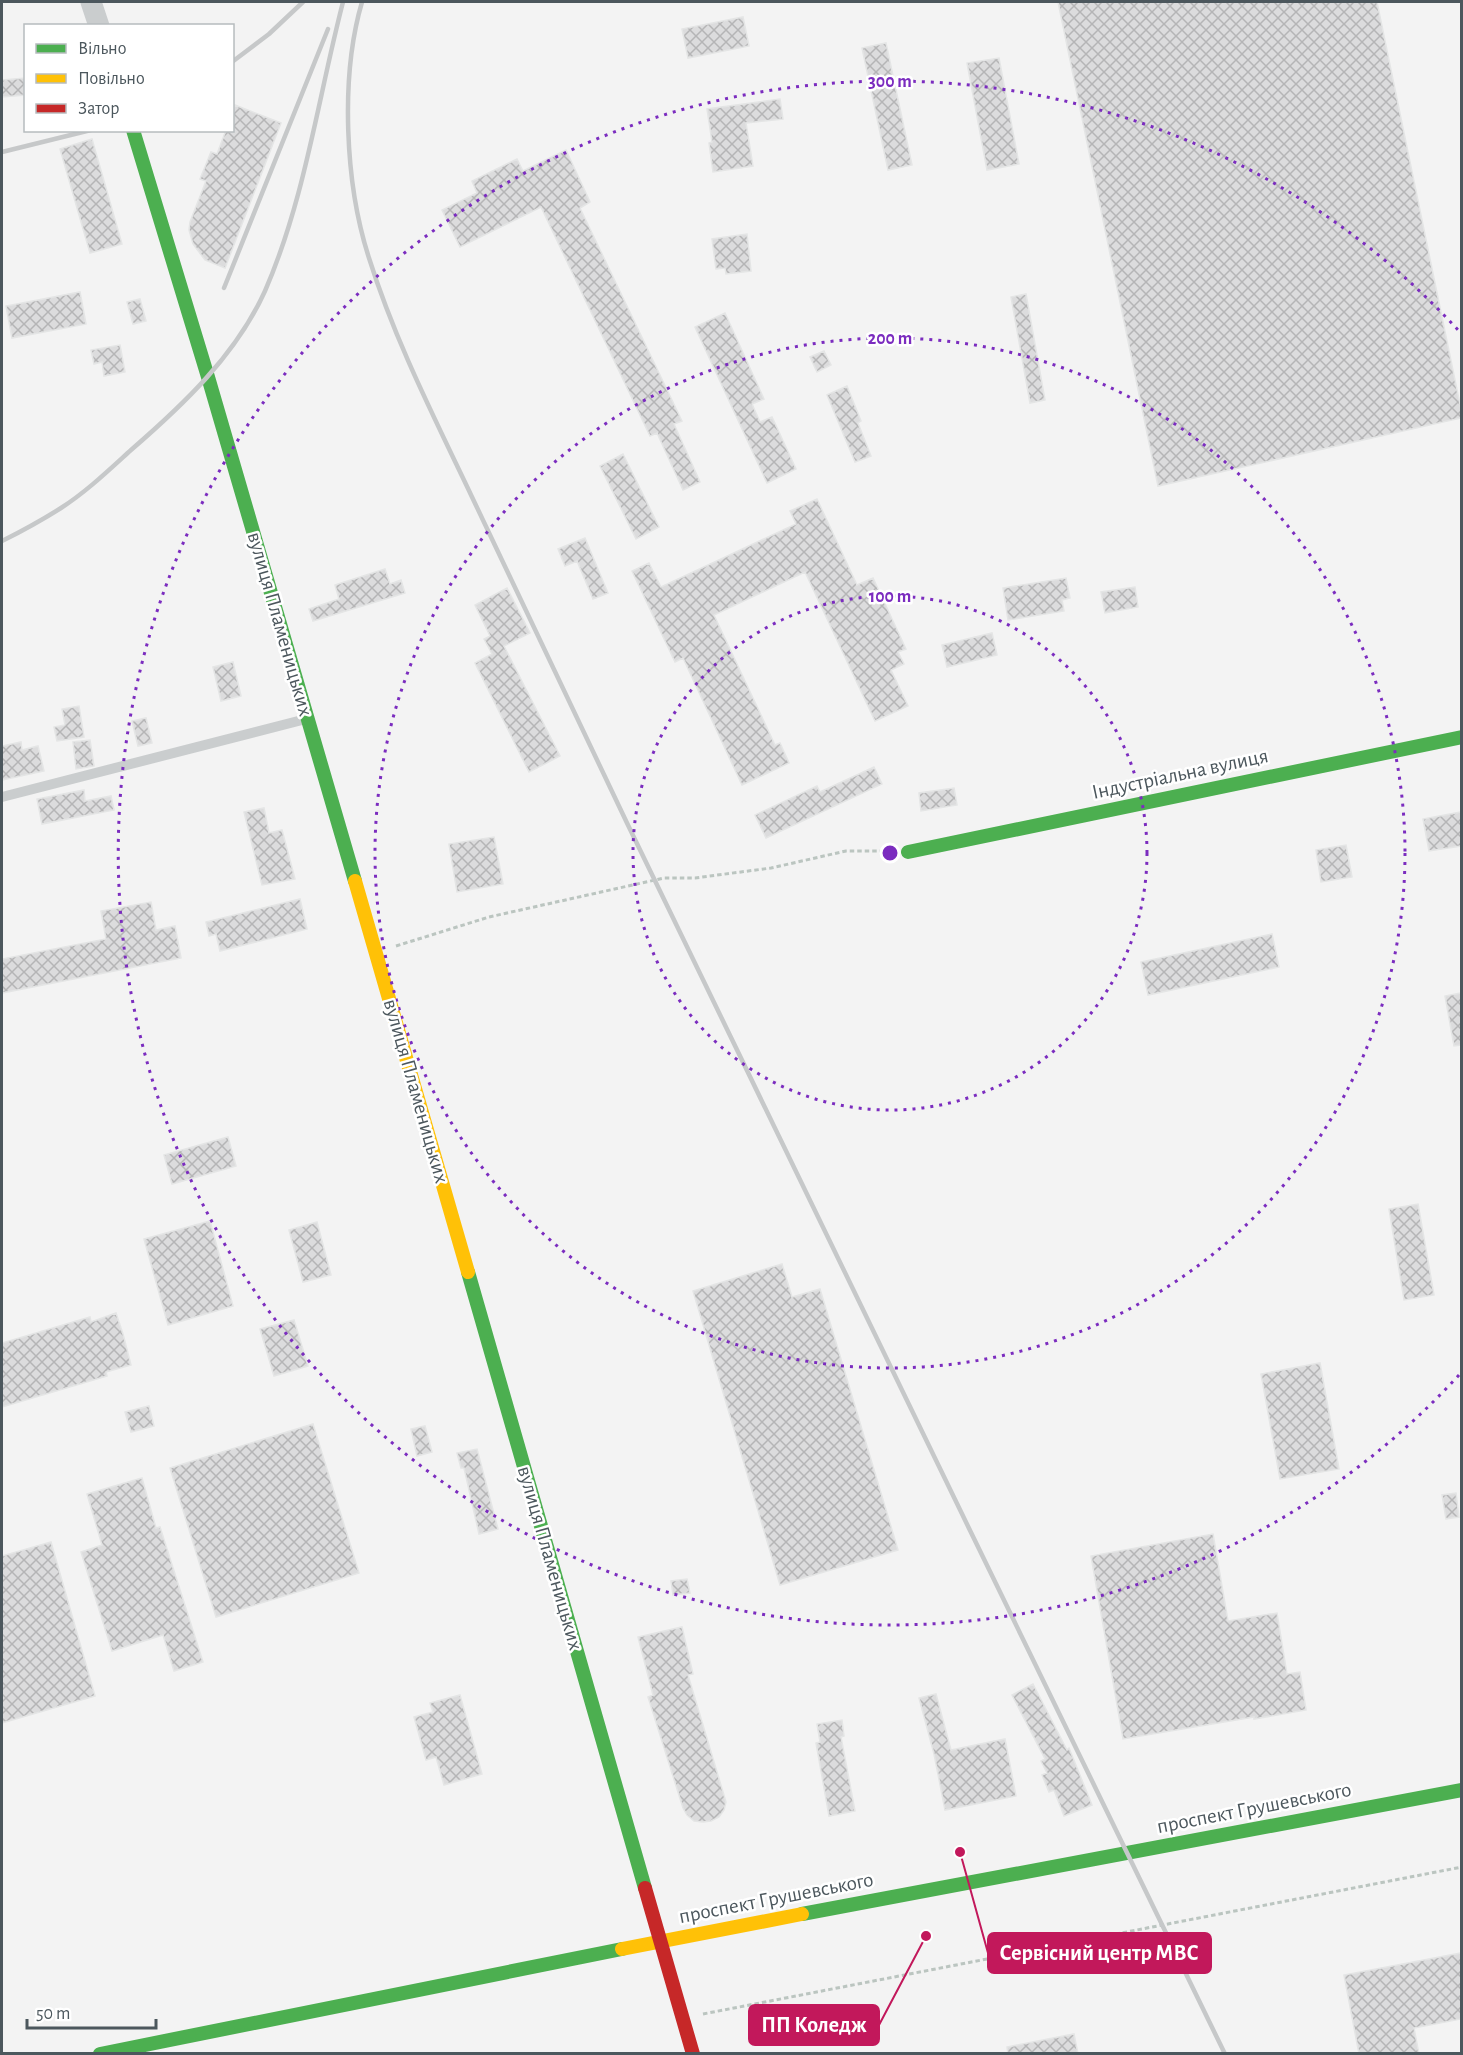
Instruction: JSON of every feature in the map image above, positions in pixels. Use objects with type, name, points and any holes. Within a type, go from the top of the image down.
[{"type":"street","points":[[91,2],[98,24]]},
{"type":"street","name":"вулиця Пламеницьких","points":[[134,132],[308,719],[693,2054]]},
{"type":"street","name":"Індустріальна вулиця","points":[[908,852],[1461,737]]},
{"type":"street","name":"проспект Грушевського","points":[[100,2054],[660,1941],[1461,1790]]},
{"type":"lane","points":[[2,797],[308,719]]},
{"type":"path","points":[[376,953],[489,917],[664,878],[695,878],[771,868],[846,851],[908,852]]},
{"type":"path","points":[[682,2018],[1461,1868]]},
{"type":"building","points":[[1058,2],[1377,2],[1461,418],[1158,486]]},
{"type":"building","points":[[743,17],[749,46],[688,58],[682,29]]},
{"type":"building","points":[[886,43],[912,165],[888,170],[862,48]]},
{"type":"building","points":[[999,58],[1019,164],[987,170],[967,63]]},
{"type":"building","points":[[24,78],[24,95],[2,97],[2,80]]},
{"type":"building","points":[[780,99],[783,119],[746,123],[753,166],[713,172],[709,143],[712,142],[707,109]]},
{"type":"building","points":[[235,105],[281,123],[225,268],[205,260],[193,244],[189,230],[206,181],[200,179],[211,152],[217,154],[225,132],[234,132]]},
{"type":"building","points":[[92,139],[122,244],[90,253],[60,149]]},
{"type":"building","points":[[566,150],[590,202],[580,208],[682,421],[674,424],[700,482],[683,490],[657,433],[650,436],[541,207],[460,247],[442,210],[477,193],[472,181],[517,159],[523,171]]},
{"type":"building","points":[[747,234],[751,271],[726,274],[725,268],[716,269],[712,239]]},
{"type":"building","points":[[80,292],[86,324],[12,338],[6,306]]},
{"type":"building","points":[[1026,294],[1045,400],[1030,403],[1011,297]]},
{"type":"building","points":[[140,299],[146,321],[133,324],[127,302]]},
{"type":"building","points":[[725,313],[764,399],[752,404],[760,422],[772,417],[796,469],[767,483],[695,327]]},
{"type":"building","points":[[120,345],[125,372],[104,376],[102,362],[94,364],[91,350]]},
{"type":"building","points":[[824,351],[831,365],[817,372],[810,357]]},
{"type":"building","points":[[847,386],[861,421],[858,423],[871,456],[855,462],[827,395]]},
{"type":"building","points":[[623,454],[659,527],[636,539],[600,466]]},
{"type":"building","points":[[817,499],[857,585],[873,578],[906,649],[898,652],[904,664],[891,670],[908,706],[875,721],[805,572],[714,615],[775,745],[780,743],[789,763],[742,785],[683,658],[675,662],[632,571],[649,563],[661,587],[796,524],[790,511]]},
{"type":"building","points":[[585,538],[608,593],[593,599],[577,561],[565,566],[558,549]]},
{"type":"building","points":[[385,569],[390,584],[401,580],[405,593],[313,621],[309,609],[339,599],[335,585]]},
{"type":"building","points":[[1066,578],[1070,598],[1062,600],[1064,611],[1008,620],[1003,588]]},
{"type":"building","points":[[1135,587],[1138,607],[1105,613],[1101,592]]},
{"type":"building","points":[[507,588],[530,633],[504,646],[560,756],[529,772],[475,663],[492,654],[484,639],[490,636],[475,605]]},
{"type":"building","points":[[992,633],[997,655],[947,667],[942,645]]},
{"type":"building","points":[[233,662],[241,696],[221,701],[213,667]]},
{"type":"building","points":[[79,706],[84,737],[57,741],[54,727],[65,725],[62,709]]},
{"type":"building","points":[[146,718],[152,743],[138,746],[132,721]]},
{"type":"building","points":[[90,740],[94,766],[76,769],[73,742]]},
{"type":"building","points":[[21,742],[22,750],[38,746],[44,771],[2,780],[2,746]]},
{"type":"building","points":[[874,767],[882,784],[766,838],[755,815],[817,786],[820,792]]},
{"type":"building","points":[[954,788],[957,805],[921,811],[919,793]]},
{"type":"building","points":[[84,790],[85,801],[111,796],[114,810],[42,824],[37,799]]},
{"type":"building","points":[[264,808],[269,833],[282,830],[295,879],[262,885],[244,812]]},
{"type":"building","points":[[1461,812],[1461,846],[1429,851],[1423,819]]},
{"type":"building","points":[[494,837],[503,884],[457,892],[449,844]]},
{"type":"building","points":[[1346,845],[1352,877],[1321,882],[1316,850]]},
{"type":"building","points":[[300,899],[307,929],[220,951],[216,934],[209,936],[206,922]]},
{"type":"building","points":[[151,902],[156,930],[175,926],[181,958],[2,993],[2,959],[106,939],[101,911]]},
{"type":"building","points":[[1272,934],[1279,967],[1148,995],[1141,962]]},
{"type":"building","points":[[1461,993],[1461,1045],[1454,1046],[1445,996]]},
{"type":"building","points":[[228,1137],[236,1166],[172,1184],[164,1155]]},
{"type":"building","points":[[1418,1204],[1434,1295],[1404,1300],[1389,1209]]},
{"type":"building","points":[[210,1221],[233,1306],[168,1325],[144,1239]]},
{"type":"building","points":[[317,1222],[331,1275],[303,1282],[289,1230]]},
{"type":"building","points":[[782,1264],[792,1297],[820,1289],[898,1550],[780,1585],[693,1291]]},
{"type":"building","points":[[116,1313],[131,1365],[106,1372],[107,1376],[2,1407],[2,1343],[90,1317],[91,1322]]},
{"type":"building","points":[[294,1320],[308,1366],[274,1376],[260,1329]]},
{"type":"building","points":[[1320,1363],[1339,1469],[1280,1479],[1261,1374]]},
{"type":"building","points":[[149,1406],[154,1426],[131,1432],[125,1412]]},
{"type":"building","points":[[313,1424],[359,1573],[216,1617],[170,1468]]},
{"type":"building","points":[[425,1426],[432,1452],[417,1456],[411,1429]]},
{"type":"building","points":[[477,1449],[498,1529],[479,1534],[464,1468],[461,1468],[457,1453]]},
{"type":"building","points":[[142,1478],[156,1528],[160,1527],[203,1662],[174,1671],[163,1635],[112,1651],[81,1552],[102,1545],[87,1494]]},
{"type":"building","points":[[1456,1493],[1459,1517],[1446,1519],[1442,1495]]},
{"type":"building","points":[[1213,1534],[1228,1621],[1277,1613],[1287,1674],[1300,1672],[1306,1710],[1123,1739],[1091,1556]]},
{"type":"building","points":[[51,1542],[95,1696],[2,1723],[2,1556]]},
{"type":"building","points":[[687,1579],[690,1593],[673,1595],[671,1581]]},
{"type":"building","points":[[682,1627],[693,1674],[688,1675],[726,1802],[719,1817],[711,1821],[694,1821],[683,1808],[648,1697],[653,1695],[638,1637]]},
{"type":"building","points":[[1033,1684],[1067,1750],[1069,1748],[1092,1805],[1064,1816],[1054,1790],[1049,1792],[1042,1775],[1047,1773],[1041,1761],[1045,1759],[1012,1695]]},
{"type":"building","points":[[936,1694],[951,1750],[1005,1739],[1016,1796],[945,1810],[934,1754],[919,1698]]},
{"type":"building","points":[[460,1695],[482,1774],[444,1785],[436,1757],[426,1760],[414,1717],[433,1712],[430,1703]]},
{"type":"building","points":[[842,1720],[844,1736],[841,1737],[855,1811],[829,1816],[816,1743],[820,1742],[817,1724]]},
{"type":"building","points":[[1461,1953],[1461,2019],[1414,2028],[1419,2054],[1359,2054],[1344,1975]]},
{"type":"building","points":[[1074,2034],[1078,2054],[1008,2054],[1007,2047]]},
{"type":"railway","points":[[234,60],[269,34],[303,2]]},
{"type":"railway","points":[[2,541],[61,508],[97,481],[189,397],[224,358],[239,337],[265,291],[291,221],[343,2]]},
{"type":"railway","points":[[362,2],[350,63],[348,96],[350,164],[361,229],[369,258],[403,350],[701,977],[1225,2054]]},
{"type":"railway","points":[[224,288],[328,29]]},
{"type":"railway","points":[[2,152],[83,132]]},
{"type":"traffic: fast","points":[[134,132],[208,377],[355,881]]},
{"type":"traffic: fast","points":[[908,852],[1462,737]]},
{"type":"traffic: fast","points":[[468,1272],[645,1888]]},
{"type":"traffic: fast","points":[[802,1914],[1462,1790]]},
{"type":"traffic: fast","points":[[100,2054],[622,1949]]},
{"type":"traffic: slow","points":[[355,881],[468,1272]]},
{"type":"traffic: slow","points":[[622,1949],[802,1914]]},
{"type":"traffic: jam","points":[[645,1888],[693,2054]]},
{"type":"place","name":"Сервісний центр МВС","points":[[960,1852]]},
{"type":"place","name":"ПП Коледж","points":[[926,1936]]}]
